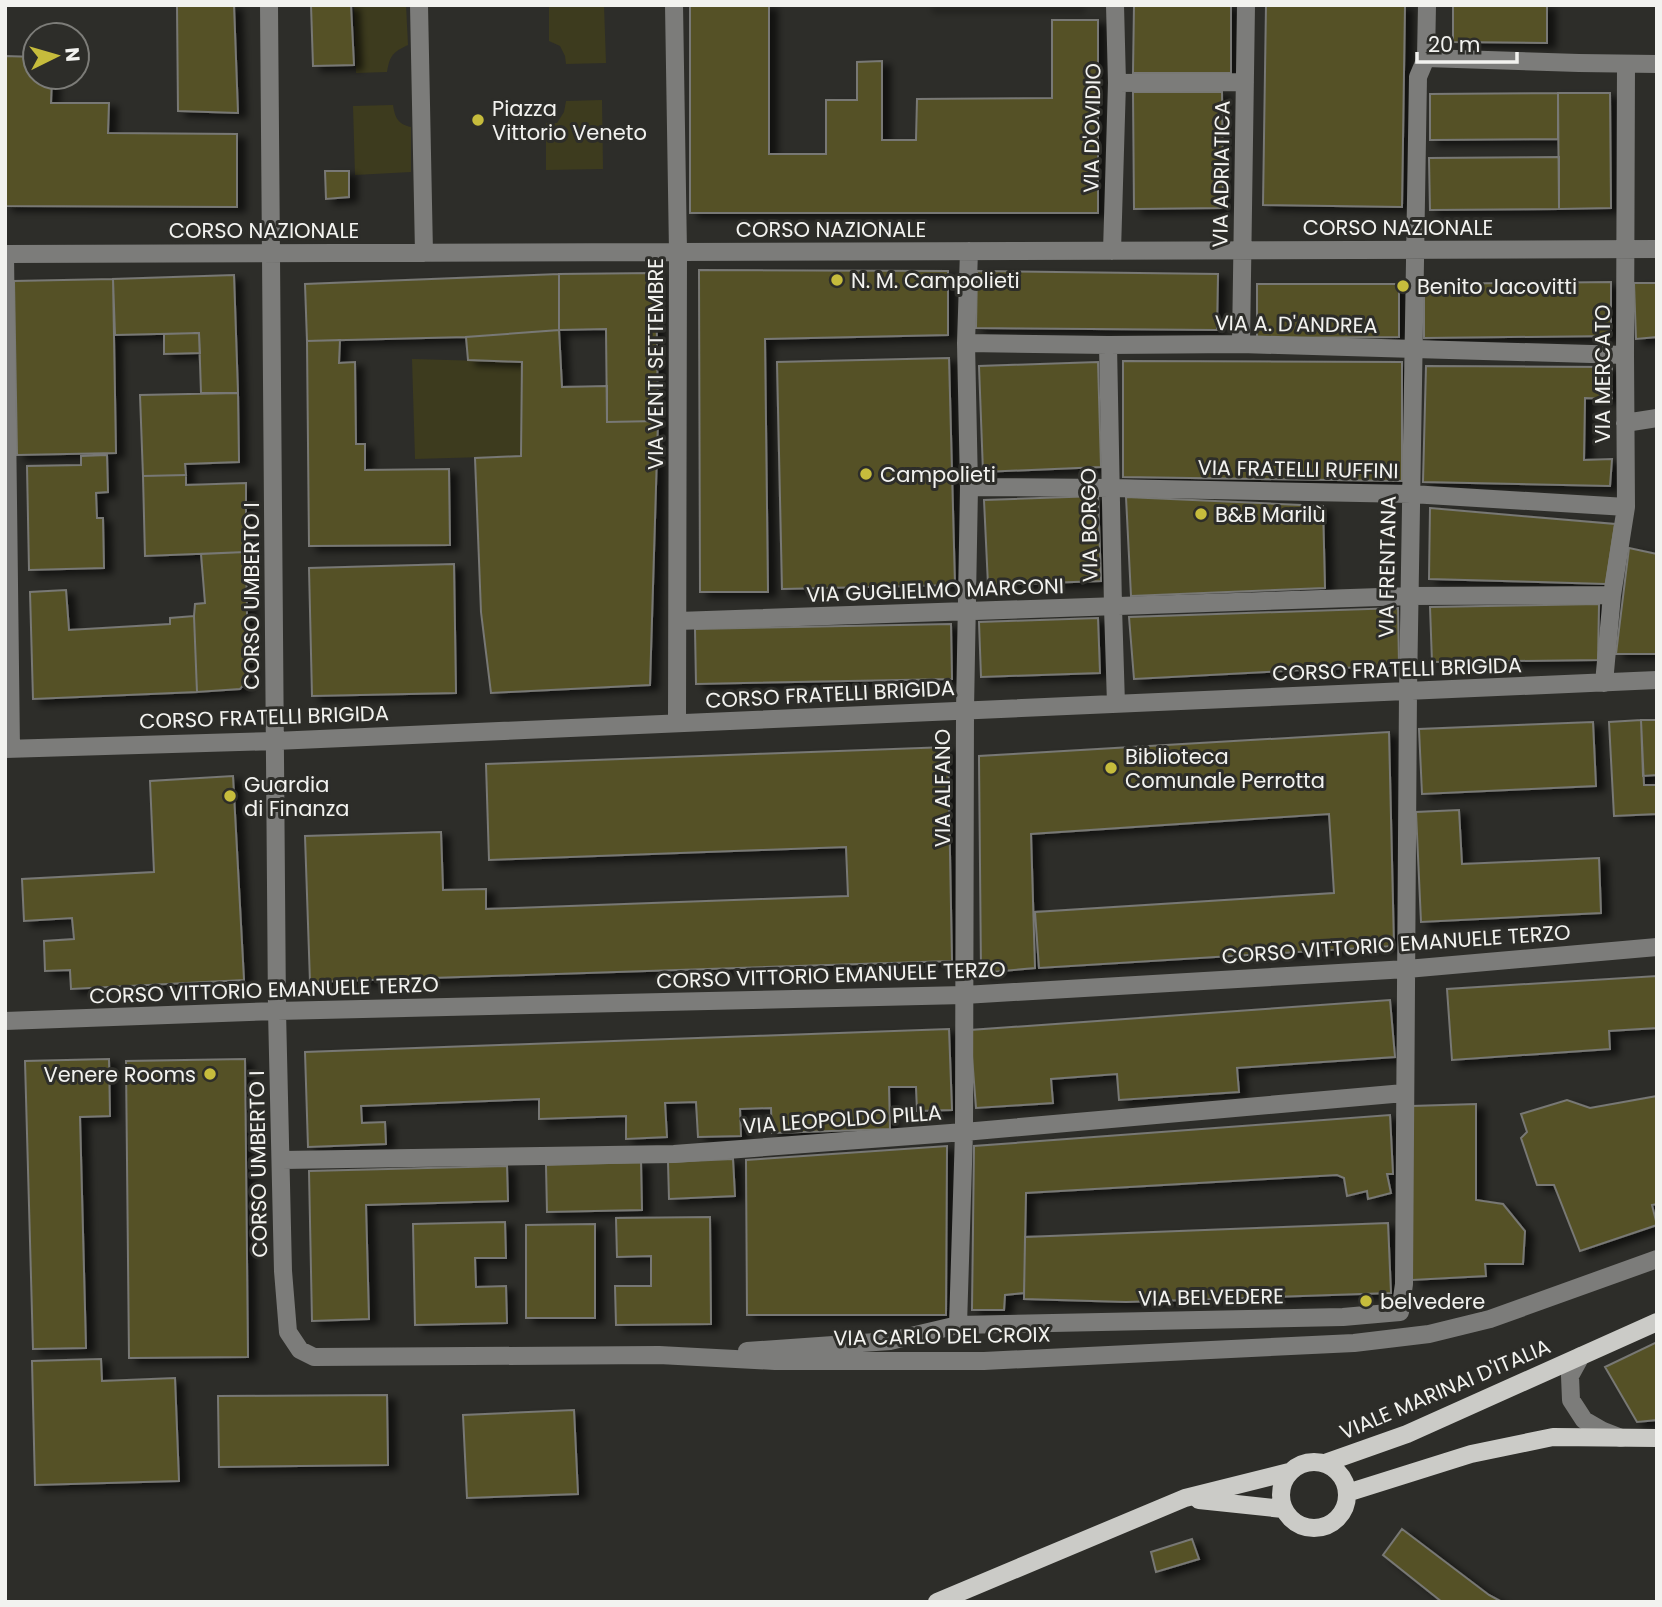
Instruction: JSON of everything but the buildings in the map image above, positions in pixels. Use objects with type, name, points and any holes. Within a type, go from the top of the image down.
[{"type":"main road","name":"VIALE MARINAI D'ITALIA","points":[[1325,1463],[1407,1434],[1657,1322]]},
{"type":"main road","points":[[1347,1493],[1471,1454],[1553,1437],[1657,1438]]},
{"type":"main road","name":"VIALE MARINAI D'ITALIA","points":[[937,1602],[1185,1498],[1289,1472],[1306,1462],[1325,1463],[1334,1468],[1345,1484],[1347,1493],[1343,1513],[1337,1520],[1320,1528],[1302,1527],[1283,1509],[1185,1498]]},
{"type":"main road","points":[[1283,1509],[1280,1490],[1289,1472]]},
{"type":"street","name":"CORSO UMBERTO I","points":[[269,5],[277,1011],[284,1271]]},
{"type":"street","points":[[419,5],[424,253]]},
{"type":"street","name":"VIA VENTI SETTEMBRE","points":[[674,5],[678,252],[677,723]]},
{"type":"street","name":"VIA D'OVIDIO","points":[[1112,251],[1117,83],[1115,5]]},
{"type":"street","name":"VIA ADRIATICA","points":[[1241,344],[1245,5]]},
{"type":"street","name":"VIA FRENTANA","points":[[1406,969],[1418,77],[1426,58],[1427,5]]},
{"type":"street","points":[[1426,58],[1657,64]]},
{"type":"street","name":"VIA MERCATO","points":[[1605,683],[1612,595],[1626,507],[1626,64]]},
{"type":"street","points":[[1117,83],[1245,82]]},
{"type":"street","name":"CORSO NAZIONALE","points":[[5,254],[1657,249]]},
{"type":"street","name":"VIA ALFANO","points":[[958,1325],[964,1132],[965,710],[969,487],[966,343],[969,251]]},
{"type":"street","points":[[5,254],[8,749]]},
{"type":"street","name":"VIA A. D'ANDREA","points":[[966,343],[1241,344],[1625,355]]},
{"type":"street","name":"VIA BORGO","points":[[1108,345],[1116,704]]},
{"type":"street","points":[[1625,423],[1657,418]]},
{"type":"street","name":"VIA FRATELLI RUFFINI","points":[[969,487],[1411,494],[1626,507]]},
{"type":"street","name":"VIA GUGLIELMO MARCONI","points":[[678,621],[1409,596],[1612,595]]},
{"type":"street","name":"CORSO FRATELLI BRIGIDA","points":[[8,749],[275,741],[1657,680]]},
{"type":"street","name":"CORSO VITTORIO EMANUELE TERZO","points":[[5,1021],[277,1011],[964,995],[1406,969],[1654,947]]},
{"type":"street","name":"VIA BELVEDERE","points":[[681,1355],[890,1340],[958,1325],[1343,1317],[1400,1312],[1404,1284],[1406,969]]},
{"type":"street","name":"VIA LEOPOLDO PILLA","points":[[282,1160],[674,1154],[964,1132],[1404,1093]]},
{"type":"street","name":"VIA CARLO DEL CROIX","points":[[284,1271],[288,1332],[300,1350],[314,1357],[681,1355],[775,1362],[984,1361],[1354,1343],[1429,1334],[1490,1319],[1657,1259]]},
{"type":"street","name":"VIALE MARINAI D'ITALIA","points":[[1581,1356],[1570,1376],[1571,1400],[1584,1420],[1623,1438]]},
{"type":"shaded area","points":[[354,5],[406,5],[408,45],[393,55],[387,72],[356,73]]},
{"type":"shaded area","points":[[549,5],[604,5],[606,63],[566,64],[560,46],[549,41]]},
{"type":"shaded area","points":[[602,100],[603,169],[546,170],[546,123],[557,123],[564,112],[566,101]]},
{"type":"shaded area","points":[[393,105],[398,120],[411,127],[411,172],[355,175],[353,106]]},
{"type":"shaded area","points":[[412,359],[522,362],[521,456],[415,459]]},
{"type":"place","name":"Piazza Vittorio Veneto","points":[[478,120]]},
{"type":"place","name":"N. M. Campolieti","points":[[837,280]]},
{"type":"place","name":"Benito Jacovitti","points":[[1403,286]]},
{"type":"place","name":"Campolieti","points":[[866,474]]},
{"type":"place","name":"B&B Marilù","points":[[1201,514]]},
{"type":"place","name":"Biblioteca Comunale Perrotta","points":[[1111,768]]},
{"type":"place","name":"Guardia di Finanza","points":[[230,796]]},
{"type":"place","name":"Venere Rooms","points":[[210,1074]]},
{"type":"place","name":"belvedere","points":[[1366,1301]]}]
